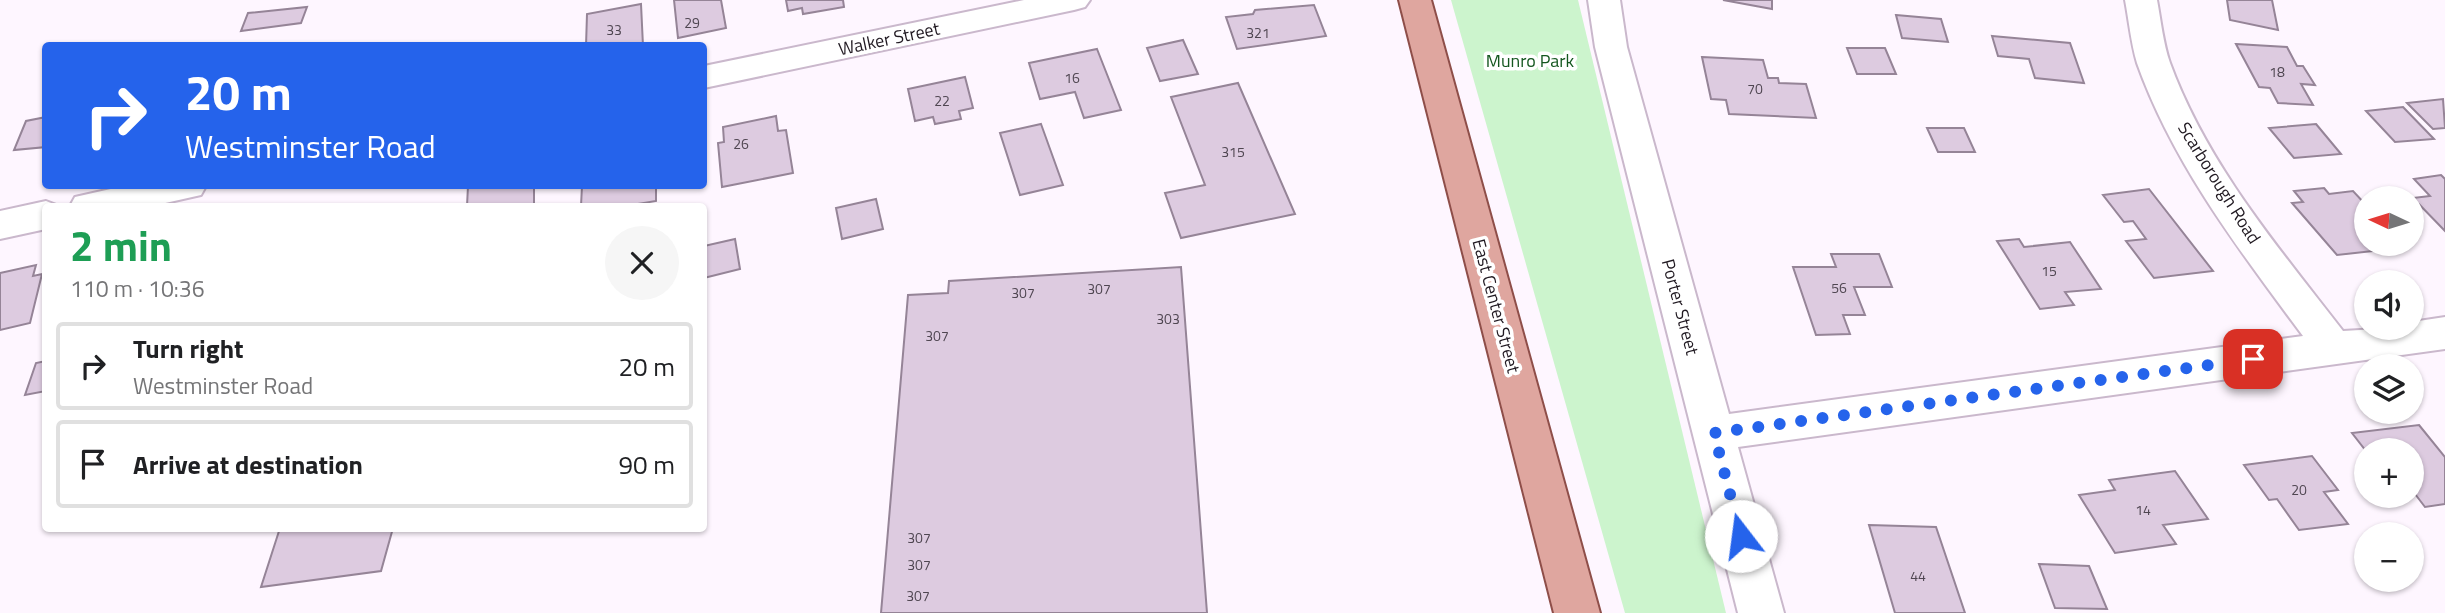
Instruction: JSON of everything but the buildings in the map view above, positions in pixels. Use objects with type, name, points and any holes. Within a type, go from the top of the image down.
[{"type":"main road","name":"East Center Street","points":[[1415,0],[1577,613]]},
{"type":"street","name":"Porter Street","points":[[1604,0],[1611,47],[1761,613]]},
{"type":"street","name":"Scarborough Road","points":[[2141,0],[2153,62],[2183,130],[2222,194],[2333,348]]},
{"type":"street","name":"Walker Street","points":[[707,77],[1064,1]]},
{"type":"street","points":[[103,203],[173,189]]},
{"type":"street","points":[[0,225],[42,216]]},
{"type":"street","points":[[1714,433],[2445,333]]},
{"type":"green space","name":"Munro Park","points":[[1451,0],[1578,0],[1726,613],[1625,613]]},
{"type":"route","points":[[1741,536],[1714,433],[2253,359]]}]
